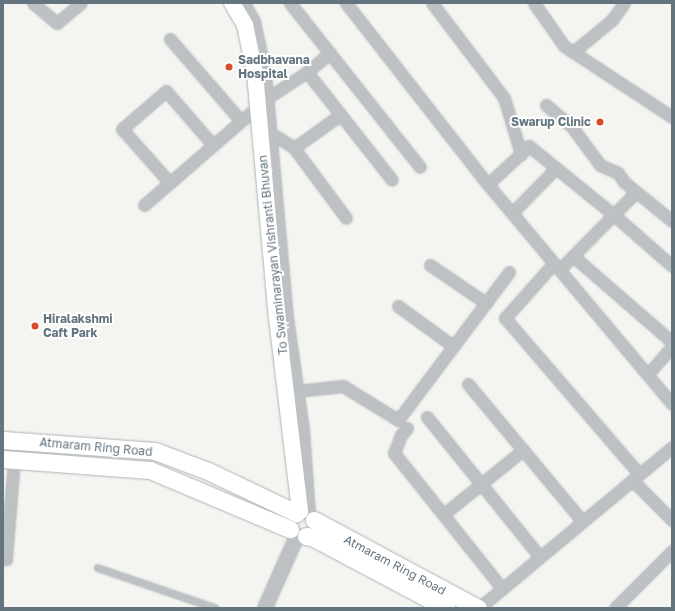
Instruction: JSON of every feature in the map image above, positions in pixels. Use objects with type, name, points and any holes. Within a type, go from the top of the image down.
[{"type":"main road","name":"To Swaminarayan Vishranti Bhuvan","points":[[232,3],[245,25],[251,46],[262,103],[277,318],[305,514]]},
{"type":"main road","name":"Atmaram Ring Road","points":[[3,440],[154,451],[208,471],[305,514],[478,608]]},
{"type":"main road","name":"Atmaram Ring Road","points":[[9,460],[150,470],[298,534],[312,537],[446,608]]},
{"type":"main road","points":[[305,514],[312,531],[298,534],[290,520],[305,514]]},
{"type":"street","points":[[33,3],[57,23],[81,3]]},
{"type":"street","points":[[244,3],[254,21],[261,43],[262,103],[271,133],[287,317],[297,391],[305,514]]},
{"type":"street","points":[[290,3],[420,167]]},
{"type":"street","points":[[346,3],[488,184],[672,404]]},
{"type":"street","points":[[432,3],[504,98],[521,154]]},
{"type":"street","points":[[534,3],[564,46],[672,116]]},
{"type":"street","points":[[573,52],[612,20],[624,3]]},
{"type":"street","points":[[170,39],[241,121]]},
{"type":"street","points":[[144,205],[262,103],[307,72],[330,53]]},
{"type":"street","points":[[307,72],[392,180]]},
{"type":"street","points":[[170,183],[122,129],[166,91],[213,145]]},
{"type":"street","points":[[546,105],[572,127],[600,165],[618,173],[636,192],[672,221]]},
{"type":"street","points":[[294,148],[340,115]]},
{"type":"street","points":[[271,133],[294,148],[346,218]]},
{"type":"street","points":[[488,184],[529,146],[614,215],[672,266]]},
{"type":"street","points":[[512,213],[556,168]]},
{"type":"street","points":[[636,192],[573,256],[557,266],[505,318],[672,520]]},
{"type":"street","points":[[573,256],[672,342]]},
{"type":"street","points":[[430,265],[486,303]]},
{"type":"street","points":[[297,391],[343,386],[398,420],[509,272]]},
{"type":"street","points":[[398,306],[454,346]]},
{"type":"street","points":[[648,374],[672,346]]},
{"type":"street","points":[[468,384],[582,521]]},
{"type":"street","points":[[427,417],[539,556]]},
{"type":"street","points":[[407,428],[401,435],[394,452],[501,587]]},
{"type":"street","points":[[478,608],[501,587],[672,447]]},
{"type":"street","points":[[444,514],[523,450]]},
{"type":"street","points":[[3,559],[6,559],[9,460]]},
{"type":"street","points":[[265,608],[298,534]]},
{"type":"street","points":[[616,608],[672,551]]},
{"type":"lane","points":[[98,568],[215,608]]},
{"type":"place","name":"Sadbhavana Hospital","points":[[229,67]]},
{"type":"place","name":"Swarup Clinic","points":[[600,122]]},
{"type":"place","name":"Hiralakshmi Caft Park","points":[[35,326]]}]
